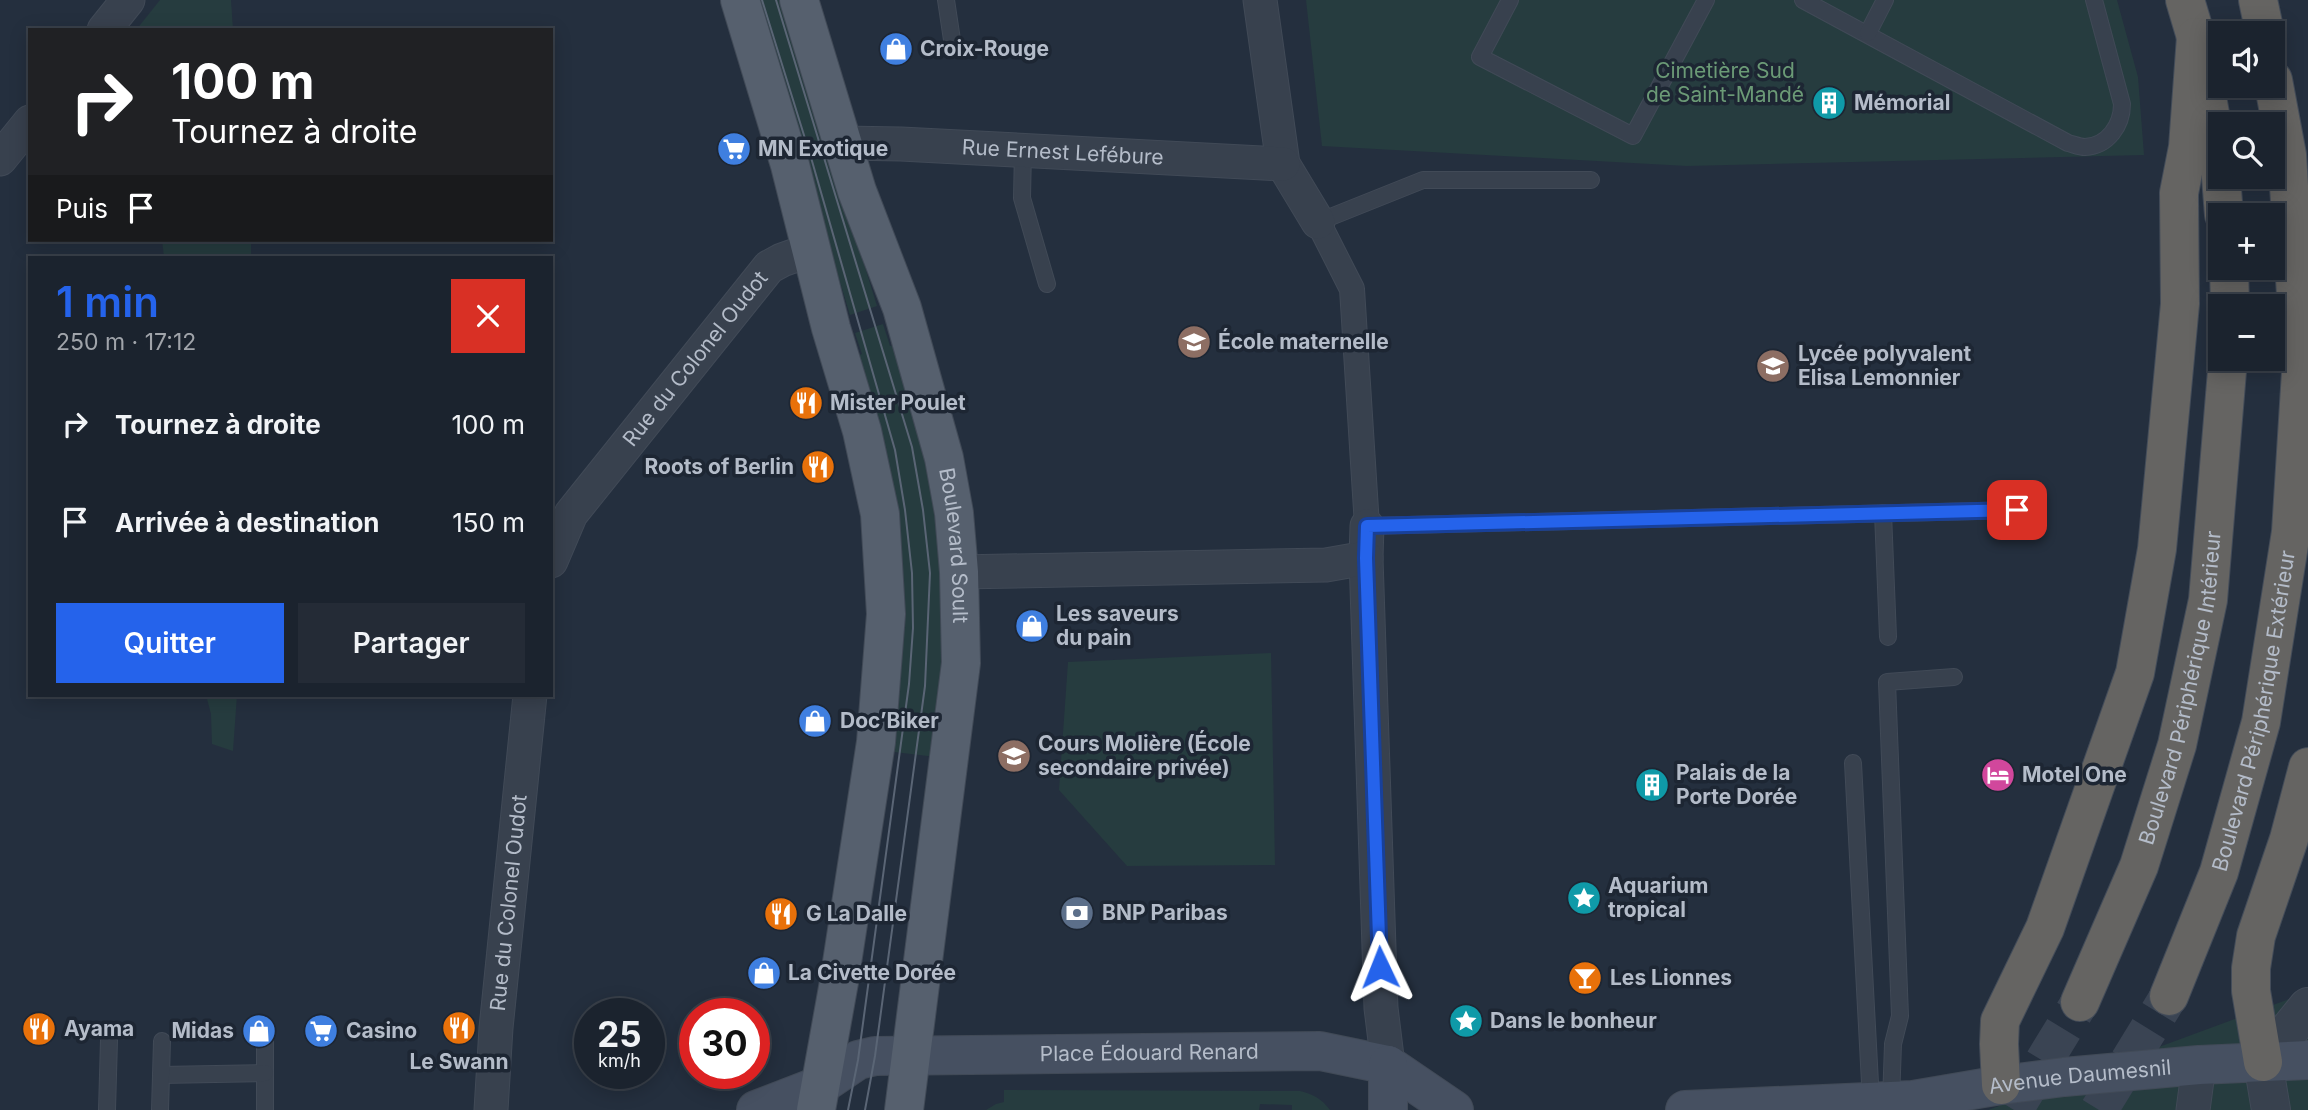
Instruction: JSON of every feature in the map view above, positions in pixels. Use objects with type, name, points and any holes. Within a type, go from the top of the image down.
[{"type":"highway","points":[[2185,0],[2196,37],[2209,112]]},
{"type":"highway","points":[[2259,0],[2263,21]]},
{"type":"highway","points":[[2001,1097],[2000,1021],[2045,928],[2092,798],[2137,659],[2157,549],[2180,304],[2179,193],[2188,148],[2196,37]]},
{"type":"highway","name":"Boulevard Périphérique Extérieur","points":[[2169,996],[2218,872],[2261,722],[2291,532],[2301,372],[2287,155],[2276,98]]},
{"type":"highway","points":[[2287,155],[2308,194]]},
{"type":"highway","name":"Boulevard Périphérique Intérieur","points":[[2080,1002],[2139,866],[2177,745],[2208,600],[2227,371]]},
{"type":"highway","points":[[2263,1062],[2251,991],[2256,936],[2290,839],[2308,767]]},
{"type":"main road","points":[[740,0],[790,165],[831,328],[862,431],[880,514],[886,614],[876,742],[818,1097],[756,1110]]},
{"type":"main road","name":"Boulevard Soult","points":[[799,0],[857,191],[902,309],[944,458],[954,513],[959,572],[961,663],[904,1110]]},
{"type":"main road","name":"Place Édouard Renard","points":[[818,1097],[858,1060],[875,1056],[1320,1051],[1388,1065],[1454,1110]]},
{"type":"main road","name":"Avenue Daumesnil","points":[[1685,1110],[2001,1097],[2199,1065],[2308,1060]]},
{"type":"main road","points":[[1388,1065],[1388,1110]]},
{"type":"street","points":[[106,28],[128,0]]},
{"type":"street","points":[[1260,0],[1283,164],[1318,222],[1352,289],[1366,542],[1381,1008],[1388,1065]]},
{"type":"street","points":[[0,159],[28,124]]},
{"type":"street","name":"Rue Ernest Lefébure","points":[[843,143],[1283,164]]},
{"type":"street","name":"Rue du Colonel Oudot","points":[[553,556],[571,514],[769,267],[813,249]]},
{"type":"street","points":[[959,572],[1326,565],[1366,542]]},
{"type":"street","name":"Rue du Colonel Oudot","points":[[491,1110],[496,1028],[530,697]]},
{"type":"street","points":[[2271,1110],[2263,1062],[2308,1007]]},
{"type":"street","points":[[2193,1110],[2199,1065]]},
{"type":"lane","points":[[946,0],[952,40]]},
{"type":"lane","points":[[1510,0],[1480,57],[1633,136],[1706,0]]},
{"type":"lane","points":[[1802,0],[1868,33],[2068,143],[2084,147],[2100,143],[2113,133],[2122,117],[2122,104],[2094,0]]},
{"type":"lane","points":[[1868,33],[1885,0]]},
{"type":"lane","points":[[1023,150],[1022,198],[1047,284]]},
{"type":"lane","points":[[1318,222],[1423,180],[1591,180]]},
{"type":"lane","points":[[1366,542],[1883,513],[2017,510]]},
{"type":"lane","points":[[1883,513],[1888,637]]},
{"type":"lane","points":[[1881,1102],[1900,1016],[1887,682],[1954,677]]},
{"type":"lane","points":[[1853,763],[1881,1102]]},
{"type":"lane","points":[[107,1110],[109,1040]]},
{"type":"lane","points":[[160,1110],[162,1041]]},
{"type":"lane","points":[[265,1041],[265,1110]]},
{"type":"lane","points":[[161,1075],[265,1073]]},
{"type":"green space","points":[[160,0],[231,0],[233,28],[138,28]]},
{"type":"green space","points":[[754,0],[783,0],[877,306],[850,315]]},
{"type":"green space","name":"Cimetière Sud de Saint-Mandé","points":[[1306,0],[2117,0],[2138,77],[2144,155],[1687,166],[1322,146]]},
{"type":"green space","points":[[162,242],[251,242],[251,256],[164,256]]},
{"type":"green space","points":[[883,324],[890,346],[898,344],[932,463],[947,634],[936,757],[886,751],[854,357],[862,354],[855,333]]},
{"type":"green space","points":[[1271,653],[1275,865],[1127,866],[1059,790],[1068,662]]},
{"type":"green space","points":[[207,697],[237,697],[233,751],[212,744],[211,714]]},
{"type":"green space","points":[[2308,992],[2308,1110],[1988,1110]]},
{"type":"green space","points":[[1004,1090],[1300,1091],[1317,1098],[1330,1110],[1292,1110],[1292,1105],[1260,1104],[1259,1110],[986,1110],[1004,1102]]},
{"type":"tunnel","points":[[2099,1110],[2169,996]]},
{"type":"tunnel","points":[[2014,1110],[2080,1002]]},
{"type":"tram line","points":[[762,0],[812,161],[895,450],[912,573],[913,628],[909,684],[858,1060],[848,1110]]},
{"type":"tram line","points":[[776,0],[912,447],[930,573],[925,686],[875,1056],[865,1110]]},
{"type":"place","name":"Croix-Rouge","points":[[896,49]]},
{"type":"place","name":"Mémorial","points":[[1829,103]]},
{"type":"place","name":"MN Exotique","points":[[734,149]]},
{"type":"place","name":"École maternelle","points":[[1194,342]]},
{"type":"place","name":"Lycée polyvalent Elisa Lemonnier","points":[[1773,366]]},
{"type":"place","name":"Mister Poulet","points":[[806,403]]},
{"type":"place","name":"Roots of Berlin","points":[[818,467]]},
{"type":"place","name":"Les saveurs du pain","points":[[1032,626]]},
{"type":"place","name":"Doc’Biker","points":[[815,721]]},
{"type":"place","name":"Cours Molière (École secondaire privée)","points":[[1014,756]]},
{"type":"place","name":"Motel One","points":[[1998,775]]},
{"type":"place","name":"Palais de la Porte Dorée","points":[[1652,785]]},
{"type":"place","name":"Aquarium tropical","points":[[1584,898]]},
{"type":"place","name":"BNP Paribas","points":[[1077,913]]},
{"type":"place","name":"G La Dalle","points":[[781,914]]},
{"type":"place","name":"La Civette Dorée","points":[[764,973]]},
{"type":"place","name":"Les Lionnes","points":[[1585,978]]},
{"type":"place","name":"Dans le bonheur","points":[[1466,1021]]},
{"type":"place","name":"Le Swann","points":[[459,1028]]},
{"type":"place","name":"Ayama","points":[[39,1029]]},
{"type":"place","name":"Midas","points":[[259,1031]]},
{"type":"place","name":"Casino","points":[[321,1031]]},
{"type":"route","points":[[1380,967],[1367,526],[2017,510]]}]
